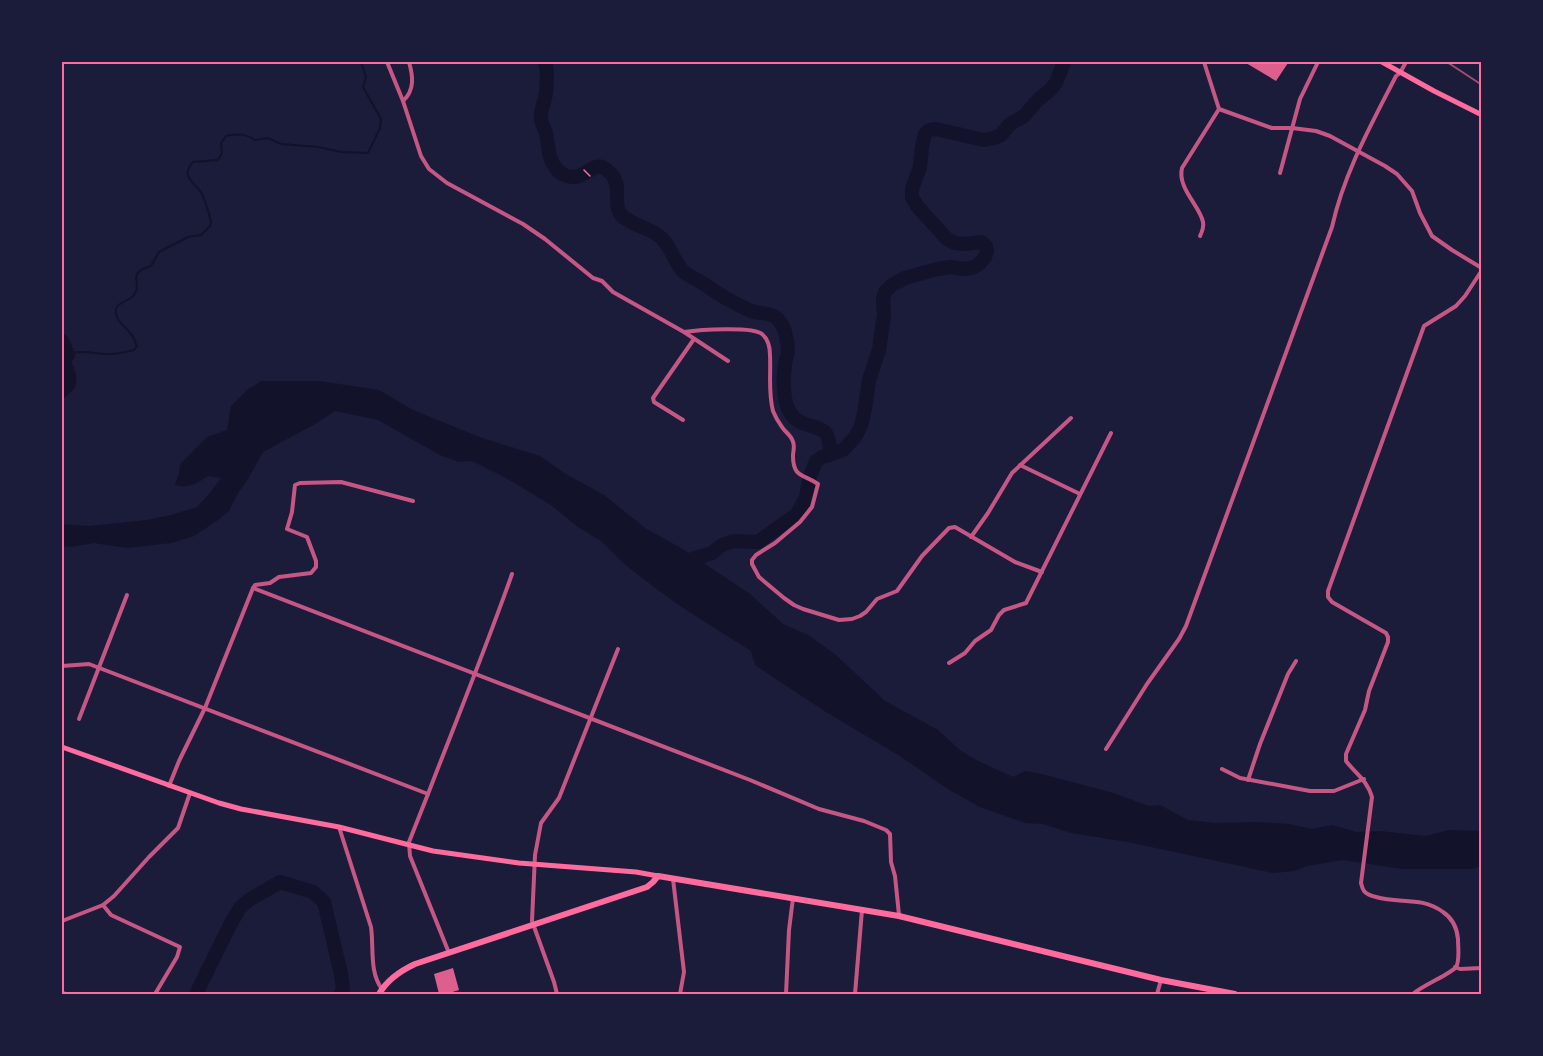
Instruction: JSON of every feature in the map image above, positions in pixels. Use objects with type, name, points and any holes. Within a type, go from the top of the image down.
[{"type":"main road","points":[[1382,62],[1482,115]]},
{"type":"main road","points":[[62,747],[169,786],[241,809],[339,827],[433,851],[534,864],[636,872],[899,916],[1161,980],[1235,994]]},
{"type":"main road","points":[[381,992],[392,977],[405,968],[647,887],[658,876]]},
{"type":"street","points":[[387,62],[421,156],[429,169],[447,183],[523,224],[593,278],[602,281],[613,292],[684,332],[728,361]]},
{"type":"street","points":[[403,101],[412,86],[413,75],[409,62]]},
{"type":"street","points":[[1200,236],[1203,221],[1189,198],[1181,174],[1182,168],[1219,110],[1204,62]]},
{"type":"street","points":[[1280,173],[1302,93],[1318,62]]},
{"type":"street","points":[[1106,749],[1179,639],[1189,618],[1358,150],[1396,76],[1406,62]]},
{"type":"street","points":[[1219,110],[1272,128],[1316,131],[1358,150],[1397,174],[1412,191],[1432,236],[1482,270],[1456,306],[1424,326],[1328,591],[1328,597],[1332,602],[1386,633],[1388,637],[1369,691],[1365,710],[1346,754],[1346,761],[1364,779],[1370,788],[1372,797],[1361,882],[1362,890],[1381,898],[1424,902],[1435,906],[1447,915],[1457,933],[1455,968],[1413,994]]},
{"type":"street","points":[[684,332],[698,330],[757,331],[764,335],[768,343],[770,388],[774,412],[781,427],[794,442],[796,472],[803,478],[818,484],[812,507],[800,522],[775,543],[756,555],[752,564],[759,577],[794,605],[839,620],[860,616],[877,599],[897,591],[922,556],[949,528],[955,527],[1016,562],[1042,572]]},
{"type":"street","points":[[683,420],[654,402],[653,398],[694,339]]},
{"type":"street","points":[[971,537],[1012,473],[1071,418]]},
{"type":"street","points":[[949,663],[965,653],[975,641],[991,630],[1004,610],[1026,603],[1111,433]]},
{"type":"street","points":[[1020,465],[1080,494]]},
{"type":"street","points":[[169,786],[205,708],[255,585],[270,583],[279,577],[311,573],[316,567],[307,537],[287,529],[296,485],[341,482],[413,501]]},
{"type":"street","points":[[449,953],[410,856],[409,845],[490,637],[512,574]]},
{"type":"street","points":[[253,588],[750,780],[819,809],[864,821],[886,830],[890,834],[891,862],[895,876],[899,916]]},
{"type":"street","points":[[79,719],[127,595]]},
{"type":"street","points":[[557,994],[533,925],[534,864],[541,823],[556,805],[618,649]]},
{"type":"street","points":[[1248,780],[1288,674],[1296,661]]},
{"type":"street","points":[[62,666],[88,664],[428,794]]},
{"type":"street","points":[[1222,769],[1248,780],[1320,792],[1334,791],[1364,779]]},
{"type":"street","points":[[62,921],[103,905],[114,896],[149,856],[178,828],[190,793]]},
{"type":"street","points":[[339,827],[371,927],[374,941],[373,958],[381,992]]},
{"type":"street","points":[[673,878],[684,972],[680,994]]},
{"type":"street","points":[[786,994],[787,950],[793,898]]},
{"type":"street","points":[[103,905],[111,915],[180,947],[177,957],[155,994]]},
{"type":"street","points":[[855,994],[862,910]]},
{"type":"street","points":[[1455,968],[1482,968]]},
{"type":"street","points":[[1157,994],[1161,980]]},
{"type":"path","points":[[584,170],[590,176]]},
{"type":"shaded area","points":[[262,381],[319,381],[379,390],[413,410],[482,438],[540,456],[564,473],[604,495],[645,528],[681,548],[750,594],[783,624],[808,635],[836,655],[885,701],[938,730],[961,751],[1013,777],[1026,771],[1042,774],[1113,793],[1149,806],[1160,805],[1188,820],[1215,823],[1289,824],[1311,829],[1332,825],[1356,832],[1379,831],[1427,836],[1448,830],[1481,831],[1481,866],[1473,869],[1402,869],[1343,860],[1307,866],[1294,871],[1273,873],[1128,842],[1071,833],[1043,824],[1025,823],[980,807],[948,789],[900,756],[826,712],[755,665],[751,651],[680,606],[622,562],[601,541],[578,527],[551,505],[472,461],[459,462],[440,455],[378,420],[335,411],[263,452],[229,511],[194,536],[171,543],[127,548],[94,543],[71,547],[62,546],[62,524],[89,526],[147,520],[197,507],[221,478],[208,476],[188,486],[175,485],[180,465],[207,437],[227,430],[231,406],[248,389]]},
{"type":"building","points":[[1247,62],[1286,62],[1288,63],[1276,81]]},
{"type":"building","points":[[453,968],[459,990],[439,994],[434,974]]},
{"type":"waterway","points":[[68,355],[83,352],[118,353],[134,350],[137,346],[131,334],[117,317],[117,307],[134,295],[137,286],[136,275],[151,266],[159,252],[188,237],[201,235],[210,226],[211,222],[203,197],[190,180],[188,172],[193,162],[218,160],[222,153],[221,143],[226,136],[241,135],[255,140],[268,138],[281,144],[368,153],[380,128],[381,119],[363,87],[366,77],[361,62]]},
{"type":"waterway","points":[[545,62],[547,85],[541,118],[552,163],[564,175],[571,177],[579,176],[597,167],[607,170],[617,186],[617,207],[622,216],[658,235],[684,272],[739,305],[751,311],[774,316],[780,321],[784,329],[788,352],[784,381],[787,406],[792,416],[799,422],[821,429],[826,434],[829,442],[829,455]]},
{"type":"waterway","points":[[677,564],[712,553],[722,545],[733,541],[758,542],[797,514],[806,497],[816,461],[843,450],[861,426],[869,380],[879,350],[885,292],[905,278],[937,269],[972,268],[985,257],[986,246],[981,242],[964,244],[947,239],[917,206],[912,197],[925,134],[929,130],[936,129],[984,140],[1001,135],[1010,124],[1024,116],[1050,90],[1056,83],[1064,62]]},
{"type":"waterway","points":[[62,341],[68,355],[65,363],[69,375],[69,384],[62,391]]},
{"type":"waterway","points":[[196,994],[240,908],[249,900],[280,882],[313,892],[324,902],[341,974],[343,988],[341,994]]},
{"type":"railway","points":[[1447,62],[1482,85]]}]
